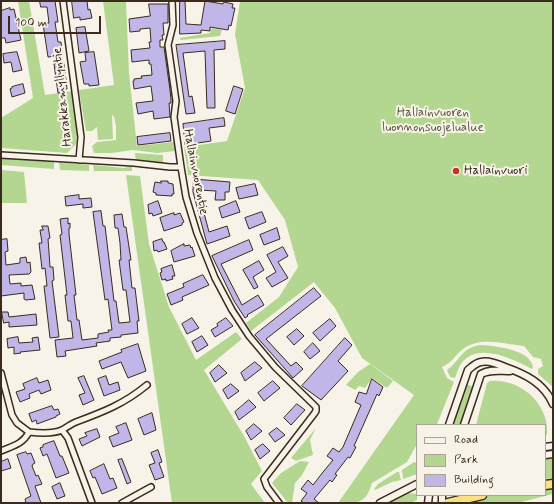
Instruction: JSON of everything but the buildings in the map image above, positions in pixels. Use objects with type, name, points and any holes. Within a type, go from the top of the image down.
[{"type":"highway","points":[[448,503],[478,496]]},
{"type":"street","name":"Harakkamyllyntie","points":[[1,154],[79,160],[81,137],[63,1]]},
{"type":"street","name":"Hallainvuorentie","points":[[172,1],[173,25],[168,45],[176,101],[174,115],[187,200],[197,233],[208,264],[228,303],[249,336],[262,353],[288,381],[316,407],[316,411],[265,476],[265,484],[279,503]]},
{"type":"street","points":[[79,160],[181,167]]},
{"type":"street","points":[[449,424],[468,370],[474,364],[482,362],[494,363],[530,378],[542,387],[553,404]]},
{"type":"street","points":[[464,424],[481,374],[492,370],[517,372]]},
{"type":"street","points":[[1,373],[12,415],[17,423],[28,432],[40,433],[62,430],[75,423],[112,409],[147,385]]},
{"type":"street","points":[[62,430],[68,438],[92,503]]},
{"type":"street","points":[[1,451],[21,442],[28,432]]},
{"type":"street","points":[[380,503],[414,485]]},
{"type":"street","points":[[122,503],[151,487]]},
{"type":"green space","points":[[18,1],[29,1],[45,95],[72,91],[77,134],[76,144],[67,153],[1,148],[1,118],[33,98]]},
{"type":"green space","points":[[103,1],[126,1],[129,73],[137,146],[174,142],[175,151],[157,153],[133,150],[112,153],[94,153],[92,146],[97,142],[116,140],[116,126],[112,115],[113,139],[98,140],[97,127],[92,131],[86,131],[79,90],[114,85]]},
{"type":"green space","name":"Hallainvuoren luonnonsuojelualue","points":[[240,1],[553,1],[553,387],[538,374],[538,369],[543,366],[541,359],[533,357],[524,346],[485,342],[470,345],[463,349],[442,367],[447,378],[454,382],[437,424],[416,424],[416,446],[407,462],[372,483],[367,495],[360,501],[338,503],[414,395],[362,358],[335,308],[314,282],[251,331],[246,323],[279,297],[298,267],[285,220],[258,180],[188,175],[184,147],[227,141],[245,88],[235,34]]},
{"type":"green space","points":[[212,28],[222,30],[220,36],[181,40],[179,38],[210,33]]},
{"type":"green space","points":[[135,153],[163,155],[163,164],[136,162]]},
{"type":"green space","points":[[1,158],[54,162],[54,169],[1,165]]},
{"type":"green space","points":[[59,162],[89,165],[89,171],[60,170]]},
{"type":"green space","points":[[93,165],[124,168],[132,166],[132,171],[94,171]]},
{"type":"green space","points":[[1,170],[24,172],[27,203],[1,203]]},
{"type":"green space","points":[[126,175],[140,176],[149,244],[169,307],[196,360],[236,332],[242,339],[204,370],[244,436],[262,471],[251,484],[265,503],[172,503]]},
{"type":"green space","points":[[480,345],[494,346],[519,352],[526,356],[533,367],[532,369],[495,354],[476,354],[468,357],[461,364],[455,378],[450,377],[447,370],[465,352]]},
{"type":"green space","points":[[370,364],[393,381],[387,388],[372,378],[365,388],[359,386],[355,390],[346,385],[358,372]]},
{"type":"green space","points":[[490,381],[501,381],[512,384],[531,395],[544,413],[547,424],[547,435],[546,424],[476,424],[487,383]]},
{"type":"green space","points":[[466,384],[474,387],[461,424],[451,424]]},
{"type":"green space","points":[[316,428],[310,440],[313,455],[296,461],[291,458]]},
{"type":"green space","points":[[546,457],[553,457],[553,478],[546,479]]},
{"type":"green space","points":[[300,461],[309,462],[302,475],[295,483],[292,503],[288,503],[272,483],[281,473]]},
{"type":"green space","points":[[414,462],[416,463],[416,474],[403,479],[402,470]]},
{"type":"green space","points":[[399,472],[401,480],[392,482],[375,490],[374,489],[378,484]]},
{"type":"green space","points":[[553,486],[553,494],[546,496],[546,487]]},
{"type":"green space","points":[[407,493],[416,494],[417,496],[417,500],[410,503],[389,503]]},
{"type":"green space","points":[[489,496],[545,496],[517,503],[464,503]]},
{"type":"place","name":"Hallainvuori","points":[[456,171]]}]
